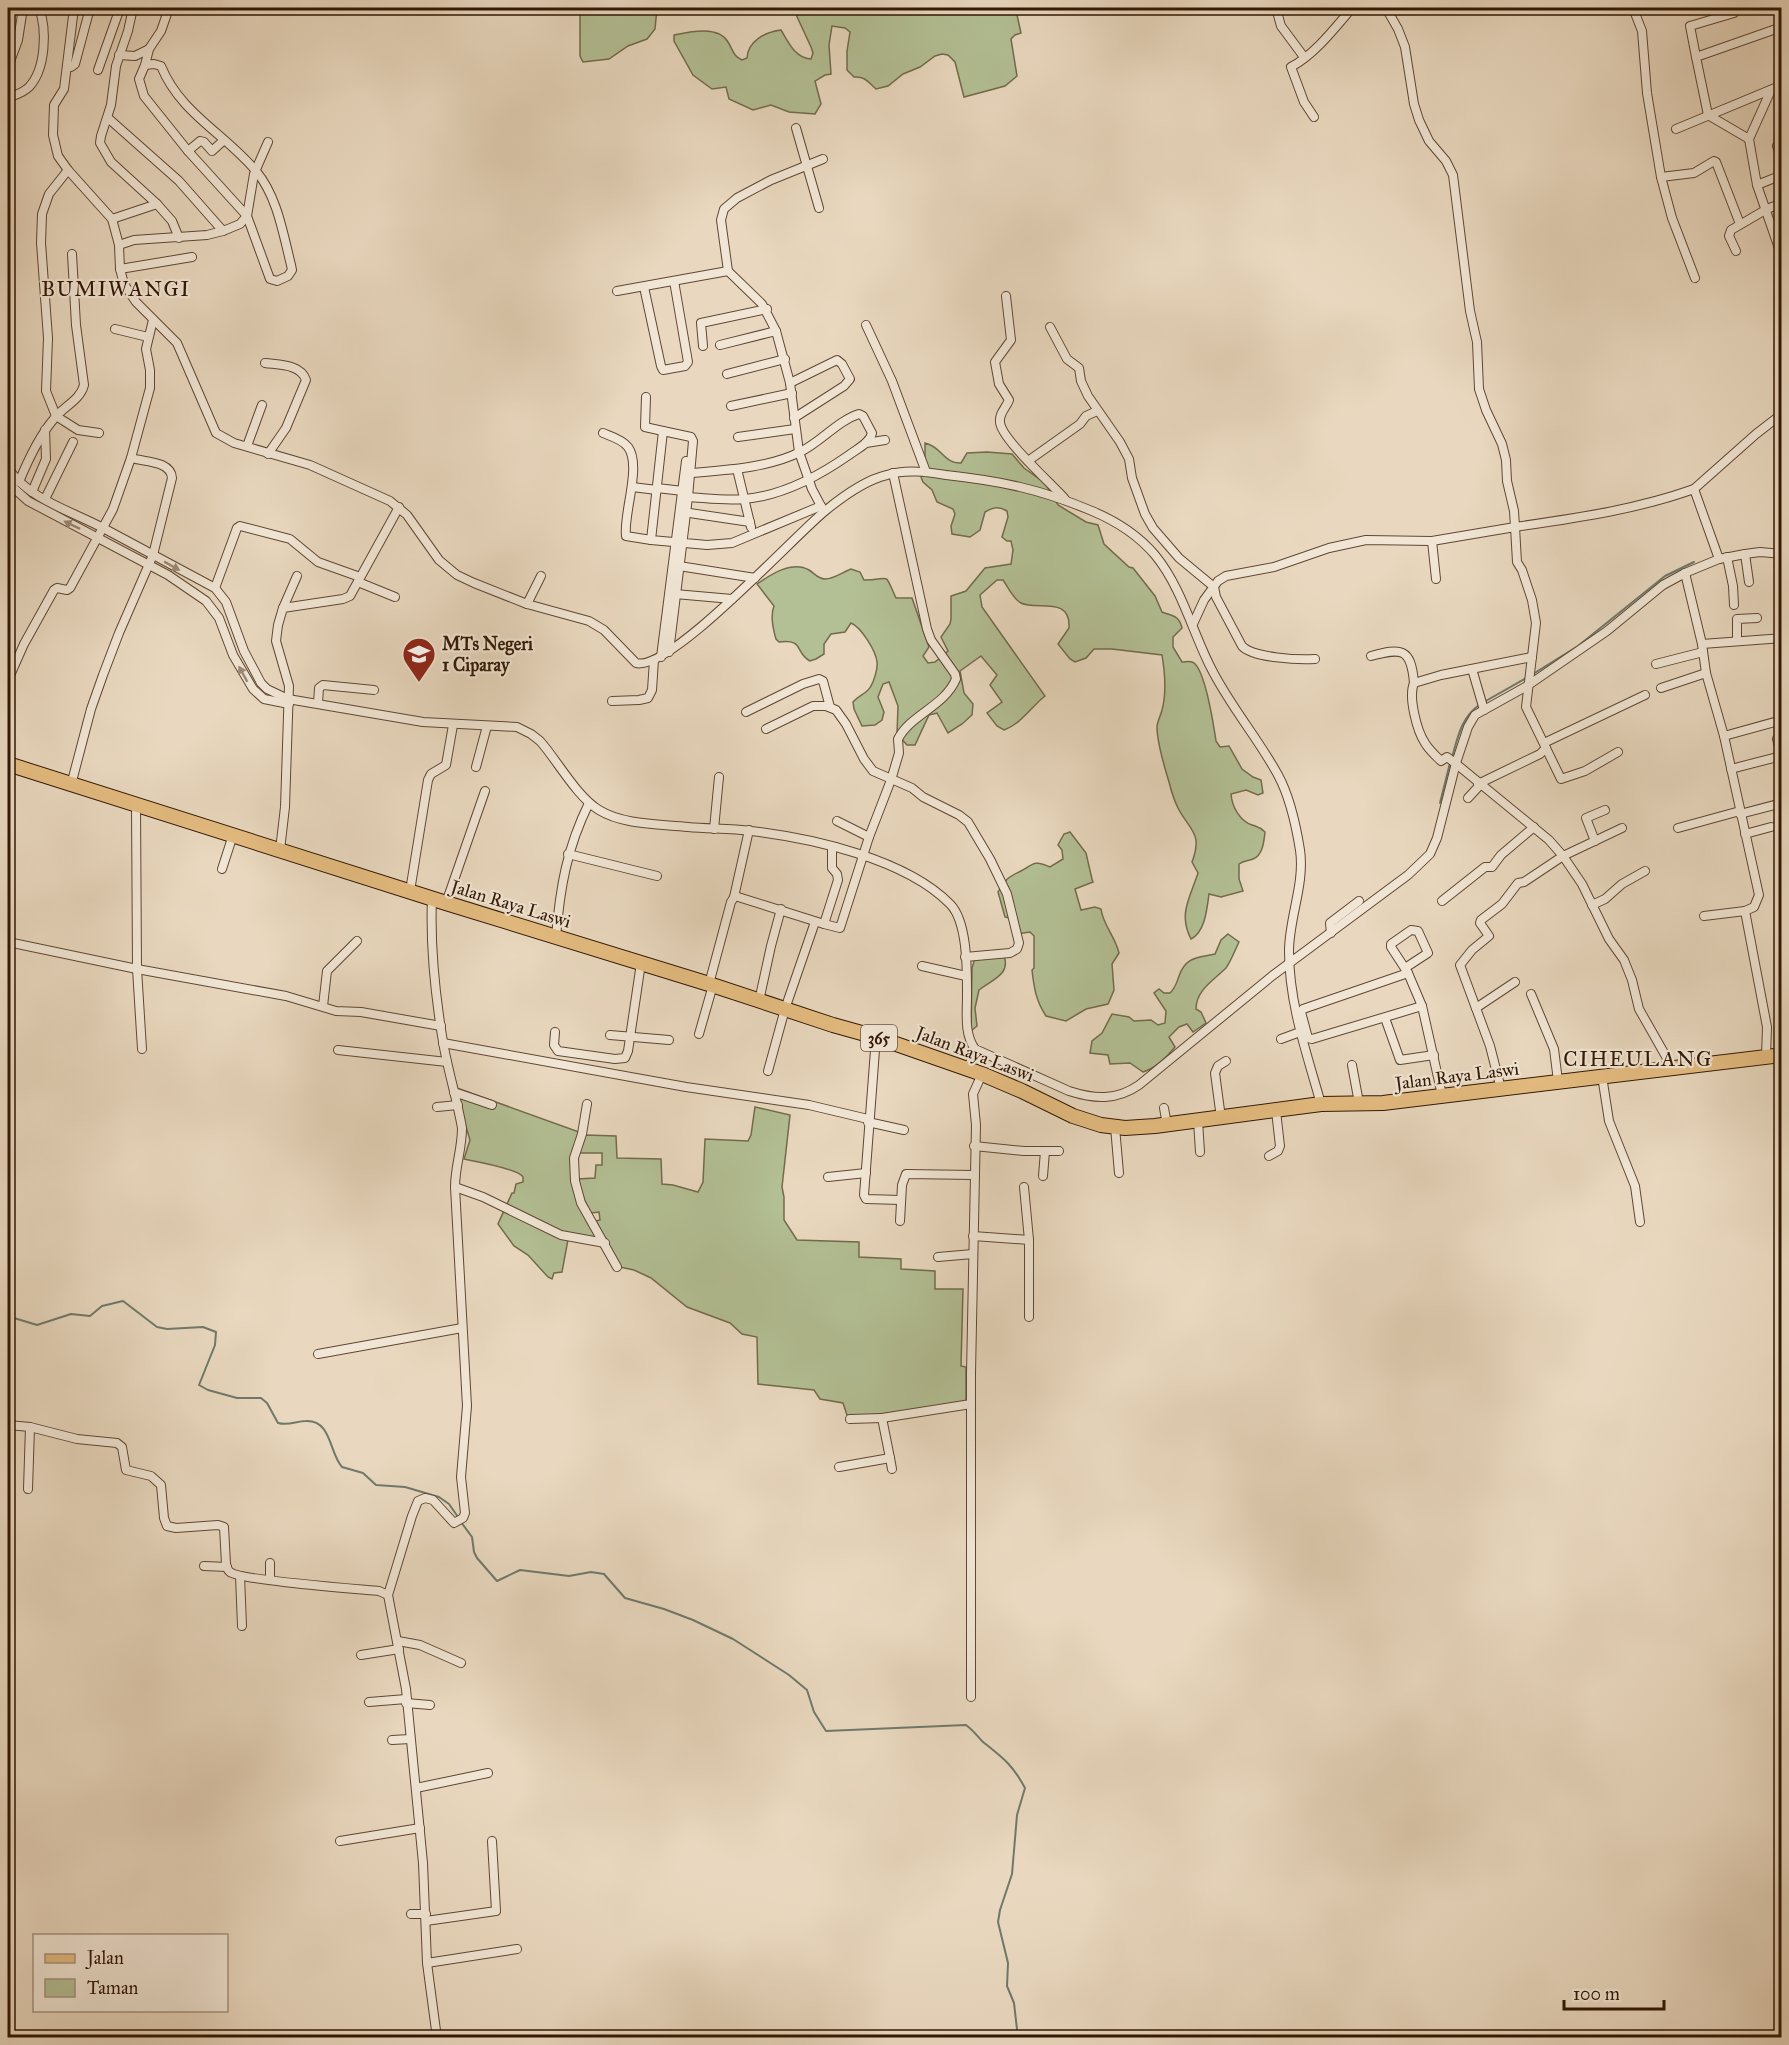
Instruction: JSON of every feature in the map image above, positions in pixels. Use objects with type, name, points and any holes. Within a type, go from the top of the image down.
[{"type":"main road","name":"Jalan Raya Laswi","points":[[8,764],[759,1000],[838,1027],[876,1037],[982,1074],[1087,1121],[1115,1127],[1167,1125],[1321,1104],[1383,1103],[1777,1056]]},
{"type":"street","points":[[8,67],[18,40],[23,8]]},
{"type":"street","points":[[8,98],[24,90],[32,83],[36,75],[44,42],[43,21],[39,8]]},
{"type":"street","points":[[74,8],[64,89],[54,105],[53,127],[58,156],[112,219],[119,245],[120,269],[124,284],[136,302],[177,343],[216,433],[234,443],[310,465],[364,488],[399,507],[446,567],[474,583],[527,604],[589,621],[604,630],[638,664],[644,664],[661,656],[732,599],[823,508]]},
{"type":"street","points":[[67,67],[75,64],[90,8]]},
{"type":"street","points":[[98,70],[120,8]]},
{"type":"street","points":[[133,8],[119,55],[108,118],[100,139],[105,154],[117,169],[158,204],[172,221],[179,238]]},
{"type":"street","points":[[146,65],[161,66],[167,81],[181,101],[255,170],[269,194],[283,234],[292,269],[285,278],[277,282],[270,279],[247,216],[188,151],[144,96],[139,79],[146,65],[149,49],[161,31],[169,8]]},
{"type":"street","points":[[1276,8],[1281,26],[1304,57]]},
{"type":"street","points":[[1314,117],[1304,102],[1291,68],[1324,40],[1352,8]]},
{"type":"street","points":[[1386,8],[1405,47],[1414,104],[1419,120],[1429,141],[1446,161],[1453,175],[1470,311],[1477,342],[1479,389],[1506,459],[1507,481],[1514,511],[1517,562],[1536,611],[1526,707],[1560,778],[1583,772],[1618,752]]},
{"type":"street","points":[[1633,8],[1642,31],[1647,93],[1661,177],[1672,218],[1695,278]]},
{"type":"street","points":[[1734,13],[1690,26],[1708,115],[1749,139]]},
{"type":"street","points":[[1696,57],[1776,29]]},
{"type":"street","points":[[119,55],[135,56],[149,49]]},
{"type":"street","points":[[1676,129],[1782,86]]},
{"type":"street","points":[[1771,90],[1749,139],[1757,185],[1782,257]]},
{"type":"street","points":[[108,118],[179,181],[223,231]]},
{"type":"street","points":[[796,128],[819,208]]},
{"type":"street","points":[[1782,138],[1777,146],[1782,160]]},
{"type":"street","points":[[188,151],[202,141],[212,151],[224,140]]},
{"type":"street","points":[[119,245],[134,240],[179,238],[223,231],[237,225],[247,216],[255,170],[268,142]]},
{"type":"street","points":[[823,159],[746,193],[724,208],[721,223],[728,271],[767,309],[776,331],[792,393],[800,453],[809,480],[823,508]]},
{"type":"street","points":[[1661,177],[1695,173],[1714,161],[1716,162],[1740,224]]},
{"type":"street","points":[[68,170],[49,194],[42,214],[48,338],[46,391],[56,416],[78,430],[99,433]]},
{"type":"street","points":[[1757,185],[1782,175]]},
{"type":"street","points":[[1736,251],[1729,236],[1731,230],[1782,203]]},
{"type":"street","points":[[112,219],[158,204]]},
{"type":"street","points":[[19,482],[45,430],[56,416],[80,394],[84,385],[75,325],[72,254]]},
{"type":"street","points":[[120,269],[192,257]]},
{"type":"street","points":[[617,291],[728,271]]},
{"type":"street","points":[[644,286],[661,368],[668,370],[686,366],[688,362],[674,281]]},
{"type":"street","points":[[1006,296],[1011,340],[1008,347],[997,358],[995,365],[999,384],[1009,401],[1000,416],[1000,423],[1004,432],[1028,461],[1068,501]]},
{"type":"street","points":[[702,346],[701,323],[767,309]]},
{"type":"street","points":[[8,680],[24,644],[53,591],[57,588],[66,590],[70,588],[112,509],[131,458],[150,388],[150,370],[146,349],[153,320]]},
{"type":"street","points":[[866,325],[892,381],[926,472]]},
{"type":"street","points":[[1050,327],[1066,359],[1079,368],[1082,381],[1097,411],[1125,451],[1145,514],[1153,528],[1179,558],[1214,587],[1216,597],[1246,650],[1300,660],[1315,659]]},
{"type":"street","points":[[115,329],[148,337]]},
{"type":"street","points":[[720,345],[776,331]]},
{"type":"street","points":[[727,374],[784,359]]},
{"type":"street","points":[[790,383],[837,360],[842,364],[850,379],[844,386],[794,418]]},
{"type":"street","points":[[265,363],[296,369],[303,373],[306,380],[286,428],[268,454]]},
{"type":"street","points":[[730,405],[792,393]]},
{"type":"street","points":[[646,397],[645,427],[690,437],[693,441],[691,473],[685,494]]},
{"type":"street","points":[[247,446],[262,405]]},
{"type":"street","points":[[1028,461],[1080,424],[1086,416],[1097,411]]},
{"type":"street","points":[[632,487],[744,500],[809,480],[865,443],[870,439],[872,433],[863,416],[859,414],[800,453],[737,469],[691,473]]},
{"type":"street","points":[[1193,624],[1199,608],[1218,581],[1226,576],[1291,562],[1348,543],[1378,539],[1432,541],[1603,514],[1665,499],[1694,489],[1782,414]]},
{"type":"street","points":[[738,437],[795,429]]},
{"type":"street","points":[[32,492],[46,459],[45,430]]},
{"type":"street","points":[[651,540],[663,431]]},
{"type":"street","points":[[603,433],[622,442],[628,448],[632,462],[632,487],[625,535],[628,538],[678,543],[725,544],[742,540],[823,508],[867,483],[893,473],[926,472],[1006,482],[1068,501],[1114,521],[1141,541],[1164,567],[1193,624],[1219,684],[1251,730],[1278,776],[1289,801],[1301,858],[1289,955],[1300,1032],[1321,1104]]},
{"type":"street","points":[[661,656],[683,512],[690,437]]},
{"type":"street","points":[[865,443],[885,440]]},
{"type":"street","points":[[45,499],[73,442]]},
{"type":"street","points":[[71,785],[103,675],[151,559],[165,511],[172,474],[166,467],[131,458]]},
{"type":"street","points":[[8,468],[19,482],[32,492],[100,532],[151,559],[215,588],[225,602],[244,651],[261,683],[267,689],[289,701]]},
{"type":"street","points":[[737,469],[753,534]]},
{"type":"street","points":[[734,897],[738,896],[819,923],[840,927],[869,837],[891,780],[899,753],[897,744],[901,734],[942,700],[956,678],[955,673],[931,640],[927,629],[893,473]]},
{"type":"street","points":[[8,483],[28,501],[100,532]]},
{"type":"street","points":[[1694,489],[1733,586],[1734,605]]},
{"type":"street","points":[[283,608],[346,598],[352,593],[399,507]]},
{"type":"street","points":[[683,512],[750,522]]},
{"type":"street","points":[[215,588],[237,528],[240,526],[290,538],[318,562],[395,597]]},
{"type":"street","points":[[1432,541],[1437,579]]},
{"type":"street","points":[[612,702],[648,698],[661,656],[675,594],[679,566],[678,543]]},
{"type":"street","points":[[151,559],[212,607],[241,671],[257,694],[269,701],[318,704],[423,722],[517,727],[531,734],[548,749],[589,803],[601,812],[625,819],[749,831],[832,847],[902,871],[949,902],[960,922],[964,939],[968,1033],[975,1049],[1069,1091],[1097,1097],[1116,1097],[1139,1086],[1272,976],[1289,955],[1331,933],[1430,855],[1437,838],[1456,763],[1471,720],[1482,706],[1607,631],[1663,585],[1684,573],[1720,556],[1760,552],[1782,554]]},
{"type":"street","points":[[1744,554],[1749,582]]},
{"type":"street","points":[[679,566],[755,578]]},
{"type":"street","points":[[1684,573],[1706,672],[1724,736],[1759,899],[1754,907],[1745,911],[1704,916]]},
{"type":"street","points":[[280,850],[285,807],[289,682],[276,641],[283,608],[297,576]]},
{"type":"street","points":[[527,604],[541,576]]},
{"type":"street","points":[[675,594],[732,599]]},
{"type":"street","points":[[1737,640],[1737,619],[1757,618]]},
{"type":"street","points":[[1656,664],[1702,648],[1737,640],[1782,638]]},
{"type":"street","points":[[1371,656],[1389,651],[1402,651],[1406,654],[1412,668],[1414,683],[1411,689],[1411,701],[1424,742],[1441,761],[1447,757],[1456,763],[1534,827],[1563,856],[1582,884],[1609,939],[1624,960],[1639,1009],[1672,1067]]},
{"type":"street","points":[[1414,683],[1441,675],[1532,657]]},
{"type":"street","points":[[1472,669],[1482,706]]},
{"type":"street","points":[[1661,688],[1706,672]]},
{"type":"street","points":[[746,712],[803,684],[819,679],[824,681],[830,707]]},
{"type":"street","points":[[318,704],[320,688],[323,685],[374,690]]},
{"type":"street","points":[[1468,798],[1479,784],[1540,754],[1545,746],[1645,695]]},
{"type":"street","points":[[766,729],[813,706],[830,707],[842,717],[868,765],[876,773],[912,788],[968,822],[990,859],[1006,894],[1017,932],[1018,947],[1010,953],[965,957]]},
{"type":"street","points":[[1724,736],[1782,720]]},
{"type":"street","points":[[410,891],[428,780],[431,774],[446,765],[453,724]]},
{"type":"street","points":[[476,767],[487,726]]},
{"type":"street","points":[[1731,769],[1781,756],[1777,739]]},
{"type":"street","points":[[714,829],[719,777]]},
{"type":"street","points":[[446,903],[485,791]]},
{"type":"street","points":[[556,937],[560,892],[568,854],[575,832],[589,803]]},
{"type":"street","points":[[1678,828],[1782,803]]},
{"type":"street","points":[[136,805],[137,969],[142,1049]]},
{"type":"street","points":[[1595,841],[1587,818],[1605,810]]},
{"type":"street","points":[[837,821],[869,837]]},
{"type":"street","points":[[1442,901],[1485,867],[1493,867],[1501,855],[1534,827]]},
{"type":"street","points":[[1745,834],[1771,827]]},
{"type":"street","points":[[1501,1089],[1490,1046],[1460,965],[1472,950],[1489,936],[1480,923],[1481,920],[1502,903],[1518,883],[1524,882],[1563,856],[1622,828]]},
{"type":"street","points":[[699,1034],[749,831]]},
{"type":"street","points":[[222,869],[233,835]]},
{"type":"street","points":[[768,1071],[786,1009],[838,880],[832,868],[832,847]]},
{"type":"street","points":[[568,854],[657,876]]},
{"type":"street","points":[[1592,905],[1605,899],[1622,884],[1645,871]]},
{"type":"street","points":[[432,898],[433,952],[443,1043],[458,1105],[462,1137],[455,1187],[467,1420],[461,1477],[465,1514],[459,1521],[451,1521],[433,1500],[425,1498],[418,1501],[411,1516],[388,1595],[399,1645],[416,1788],[426,1917],[427,1963],[436,2037]]},
{"type":"street","points":[[1331,933],[1330,923],[1359,901]]},
{"type":"street","points":[[759,1000],[781,909]]},
{"type":"street","points":[[1745,911],[1767,1028],[1777,1056]]},
{"type":"street","points":[[1340,915],[1340,926]]},
{"type":"street","points":[[1422,1006],[1312,1039],[1308,1038],[1302,1012],[1303,1009],[1407,971],[1428,953],[1418,931],[1411,930],[1390,944],[1407,971],[1422,1006],[1442,1095]]},
{"type":"street","points":[[323,1006],[327,971],[357,941]]},
{"type":"street","points":[[8,942],[137,969],[279,994],[336,1011],[361,1012],[441,1026]]},
{"type":"street","points":[[555,1032],[554,1045],[558,1051],[615,1059],[626,1057],[641,963]]},
{"type":"street","points":[[922,966],[966,976]]},
{"type":"street","points":[[1476,1008],[1515,982]]},
{"type":"street","points":[[1532,994],[1554,1048],[1558,1082]]},
{"type":"street","points":[[1385,1018],[1400,1060],[1434,1055]]},
{"type":"street","points":[[1281,1039],[1300,1032]]},
{"type":"street","points":[[610,1035],[669,1040]]},
{"type":"street","points":[[876,1037],[868,1121],[865,1198],[901,1200]]},
{"type":"street","points":[[443,1043],[686,1087],[809,1105],[904,1130]]},
{"type":"street","points":[[968,1069],[975,1049]]},
{"type":"street","points":[[338,1050],[447,1062]]},
{"type":"street","points":[[1221,1118],[1215,1073],[1216,1068],[1227,1061]]},
{"type":"street","points":[[1352,1065],[1359,1103]]},
{"type":"street","points":[[971,1697],[971,1404],[976,1125],[973,1094],[982,1074]]},
{"type":"street","points":[[1602,1076],[1609,1121],[1633,1178],[1638,1194],[1641,1222]]},
{"type":"street","points":[[454,1092],[492,1105]]},
{"type":"street","points":[[587,1104],[574,1158],[574,1178],[581,1203],[617,1267]]},
{"type":"street","points":[[437,1107],[458,1105]]},
{"type":"street","points":[[1164,1108],[1167,1125]]},
{"type":"street","points":[[1269,1156],[1278,1151],[1280,1146],[1276,1111]]},
{"type":"street","points":[[1198,1121],[1200,1152]]},
{"type":"street","points":[[1115,1127],[1119,1173]]},
{"type":"street","points":[[974,1146],[1059,1151]]},
{"type":"street","points":[[1043,1176],[1045,1151]]},
{"type":"street","points":[[828,1177],[866,1173]]},
{"type":"street","points":[[900,1221],[906,1174],[974,1175]]},
{"type":"street","points":[[455,1187],[483,1197],[561,1235],[605,1243]]},
{"type":"street","points":[[1024,1187],[1029,1240],[1029,1317]]},
{"type":"street","points":[[973,1236],[1029,1240]]},
{"type":"street","points":[[938,1257],[973,1254]]},
{"type":"street","points":[[318,1354],[462,1328]]},
{"type":"street","points":[[850,1419],[882,1418],[971,1404]]},
{"type":"street","points":[[882,1418],[892,1469]]},
{"type":"street","points":[[8,1425],[119,1444],[126,1470],[151,1476],[161,1485],[164,1518],[167,1526],[176,1528],[223,1526],[227,1567],[231,1573],[270,1580],[381,1592],[388,1595]]},
{"type":"street","points":[[28,1489],[30,1427]]},
{"type":"street","points":[[839,1467],[890,1458]]},
{"type":"street","points":[[270,1563],[270,1580]]},
{"type":"street","points":[[204,1566],[227,1567]]},
{"type":"street","points":[[240,1576],[242,1626]]},
{"type":"street","points":[[361,1655],[399,1645],[420,1645],[461,1663]]},
{"type":"street","points":[[369,1702],[406,1701],[430,1705]]},
{"type":"street","points":[[392,1740],[410,1739]]},
{"type":"street","points":[[416,1788],[488,1773]]},
{"type":"street","points":[[340,1841],[420,1828]]},
{"type":"street","points":[[411,1914],[426,1917],[496,1911],[492,1840]]},
{"type":"street","points":[[427,1963],[517,1949]]},
{"type":"green space","points":[[580,8],[657,8],[655,29],[647,39],[628,46],[609,59],[583,62],[580,56]]},
{"type":"green space","points":[[793,8],[1051,8],[1022,11],[1017,15],[1021,33],[1011,39],[1017,76],[1005,86],[964,97],[955,62],[948,55],[942,54],[903,74],[888,86],[876,89],[866,80],[854,77],[847,70],[850,32],[845,28],[832,26],[829,45],[831,74],[815,81],[821,104],[815,114],[789,112],[771,105],[753,110],[729,99],[726,87],[712,89],[693,75],[674,41],[674,35],[687,32],[717,33],[728,42],[735,55],[742,60],[747,58],[750,47],[758,38],[781,30],[796,53],[811,59],[813,53],[811,47]]},
{"type":"green space","points":[[925,443],[955,463],[961,463],[967,453],[1012,454],[1024,468],[1045,483],[1058,505],[1086,522],[1098,525],[1104,544],[1133,568],[1155,596],[1162,612],[1179,621],[1182,628],[1173,637],[1173,647],[1182,662],[1192,662],[1201,674],[1216,741],[1220,747],[1229,746],[1242,769],[1261,780],[1263,793],[1258,795],[1246,790],[1231,794],[1235,808],[1240,817],[1265,832],[1259,854],[1239,864],[1239,879],[1243,891],[1221,897],[1209,894],[1202,926],[1196,936],[1191,939],[1185,922],[1185,914],[1198,873],[1192,862],[1196,838],[1174,798],[1158,739],[1157,725],[1164,703],[1165,689],[1162,655],[1094,649],[1086,658],[1075,662],[1058,644],[1069,628],[1068,618],[1064,611],[1051,606],[1021,603],[1013,596],[1003,580],[997,580],[980,595],[982,607],[1045,696],[1021,720],[1010,727],[1004,730],[997,726],[987,713],[1002,702],[990,685],[997,675],[981,656],[960,671],[964,693],[973,704],[972,715],[948,733],[937,713],[929,715],[915,745],[907,745],[897,734],[898,706],[889,682],[883,684],[878,697],[884,712],[882,720],[875,725],[862,726],[854,709],[853,702],[872,684],[877,665],[871,646],[855,625],[851,623],[845,632],[831,634],[824,644],[824,654],[810,661],[793,642],[779,642],[776,639],[772,618],[774,606],[757,584],[789,568],[802,567],[825,579],[851,569],[860,572],[864,580],[886,578],[896,598],[912,598],[929,647],[923,656],[928,663],[935,662],[948,651],[941,637],[950,624],[951,596],[966,591],[985,568],[1011,564],[1013,550],[1011,541],[1002,537],[1008,517],[1007,511],[1001,508],[993,508],[985,512],[980,530],[970,537],[952,534],[951,526],[955,514],[953,509],[937,502],[932,490],[921,477],[925,459]]},
{"type":"green space","points":[[1070,832],[1086,853],[1093,882],[1075,889],[1081,910],[1095,907],[1101,909],[1119,953],[1112,964],[1114,990],[1108,1004],[1086,1009],[1066,1021],[1046,1016],[1040,1005],[1032,970],[1034,968],[1034,936],[1030,932],[1016,934],[1013,919],[1005,917],[998,892],[1009,878],[1030,865],[1040,863],[1050,867],[1063,859],[1062,850],[1058,845],[1064,834]]},
{"type":"green space","points":[[1228,934],[1239,942],[1226,968],[1206,986],[1197,1002],[1196,1009],[1201,1012],[1206,1023],[1193,1032],[1187,1024],[1179,1027],[1169,1037],[1175,1047],[1160,1062],[1143,1072],[1130,1063],[1110,1064],[1108,1055],[1090,1053],[1092,1041],[1102,1033],[1112,1014],[1129,1017],[1134,1021],[1151,1020],[1158,1025],[1165,1023],[1166,1011],[1154,993],[1159,989],[1164,993],[1170,993],[1185,965],[1198,957],[1215,954],[1221,940]]},
{"type":"green space","points":[[1004,956],[1005,968],[999,976],[979,990],[975,1008],[977,1026],[971,1031],[972,968],[975,958]]},
{"type":"green space","points":[[454,1087],[579,1132],[574,1186],[598,1239],[569,1234],[562,1272],[554,1273],[552,1279],[528,1255],[514,1246],[498,1224],[514,1193],[516,1184],[523,1182],[523,1177],[505,1168],[464,1159],[470,1140]]},
{"type":"green space","points":[[755,1107],[790,1115],[782,1187],[784,1220],[797,1240],[859,1242],[859,1257],[901,1259],[901,1269],[935,1271],[935,1289],[963,1289],[961,1366],[966,1367],[966,1404],[886,1416],[847,1415],[843,1403],[820,1399],[814,1390],[758,1384],[757,1337],[742,1334],[730,1323],[687,1307],[651,1278],[634,1270],[620,1267],[596,1221],[600,1220],[599,1212],[591,1213],[578,1187],[577,1179],[595,1178],[596,1165],[602,1165],[602,1153],[577,1153],[585,1135],[616,1136],[617,1158],[661,1159],[662,1184],[698,1192],[703,1182],[705,1139],[748,1141]]},
{"type":"waterway","points":[[1533,674],[1578,646],[1665,576],[1694,562]]},
{"type":"waterway","points":[[1484,702],[1526,678]]},
{"type":"waterway","points":[[1452,757],[1464,722],[1479,705]]},
{"type":"waterway","points":[[1440,803],[1450,763]]},
{"type":"waterway","points":[[8,1281],[10,1286],[8,1291]]},
{"type":"waterway","points":[[8,1295],[14,1318],[37,1325],[71,1314],[90,1316],[102,1306],[123,1301],[157,1327],[167,1329],[203,1327],[216,1332],[215,1345],[199,1385],[208,1390],[237,1398],[261,1398],[267,1403],[278,1423],[314,1422],[325,1431],[342,1467],[363,1473],[376,1485],[405,1487],[439,1497],[449,1504],[458,1517]]},
{"type":"waterway","points":[[461,1522],[472,1537],[477,1558],[497,1581],[520,1570],[569,1576],[591,1572],[604,1574],[625,1598],[693,1620],[733,1639],[789,1675],[807,1690],[814,1712],[826,1731],[966,1725],[1002,1757],[1025,1788],[1017,1815],[1012,1874],[998,1922],[1008,1963],[1007,1986],[1014,2003],[1018,2038]]},
{"type":"place","name":"MTs Negeri 1 Ciparay","points":[[419,683]]},
{"type":"district","name":"BUMIWANGI","points":[[116,289]]},
{"type":"district","name":"CIHEULANG","points":[[1638,1059]]}]
